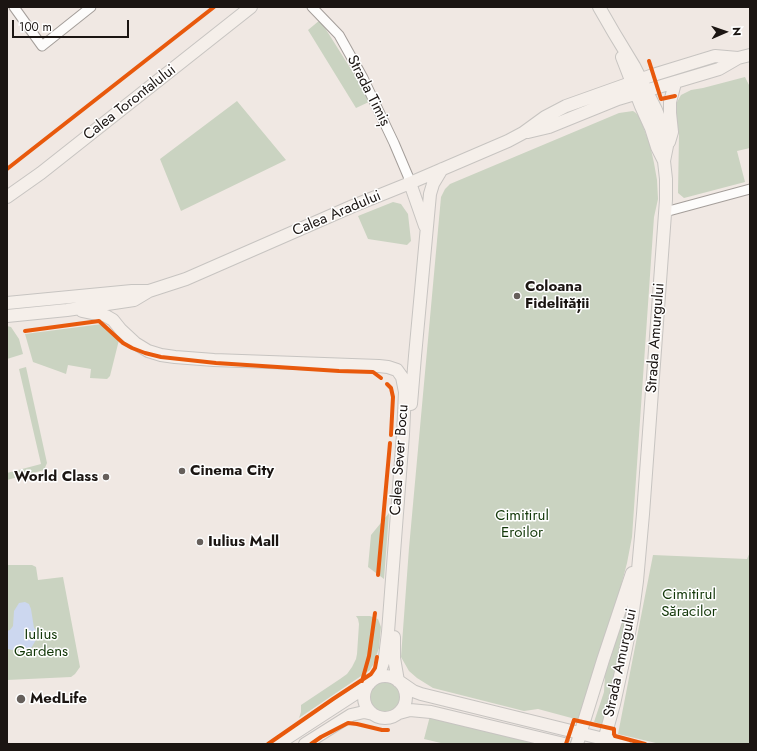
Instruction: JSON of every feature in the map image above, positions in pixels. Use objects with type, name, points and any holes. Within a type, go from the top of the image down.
[{"type":"main road","name":"Calea Torontalului","points":[[7,197],[48,168],[251,7]]},
{"type":"main road","points":[[599,7],[614,33],[642,92]]},
{"type":"main road","name":"Calea Aradului","points":[[7,316],[67,310],[134,300],[149,291],[186,279],[523,133],[549,127],[593,109],[642,92],[719,69],[738,58],[750,55]]},
{"type":"main road","name":"Calea Aradului","points":[[523,133],[545,117],[566,106],[636,80],[715,56],[738,58]]},
{"type":"main road","points":[[666,146],[672,132],[670,102],[675,82]]},
{"type":"main road","name":"Strada Amurgului","points":[[603,742],[619,680],[632,618],[637,581],[665,212],[665,133],[661,120],[642,92]]},
{"type":"main road","name":"Strada Amurgului","points":[[642,92],[657,147],[664,161]]},
{"type":"main road","name":"Calea Sever Bocu","points":[[399,682],[394,650],[397,581],[415,356],[431,190],[442,169]]},
{"type":"main road","points":[[410,183],[424,222],[426,234]]},
{"type":"main road","name":"Calea Aradului","points":[[7,303],[132,291],[149,291]]},
{"type":"main road","points":[[67,310],[80,310],[106,316],[113,320],[135,343],[148,351],[161,356],[235,361],[374,365],[396,370],[415,356]]},
{"type":"main road","name":"Calea Sever Bocu","points":[[373,681],[382,667],[386,651],[403,434],[405,392],[402,377],[396,370]]},
{"type":"main road","name":"Strada Amurgului","points":[[579,739],[633,569],[643,514]]},
{"type":"main road","points":[[394,650],[406,675],[414,684],[432,696]]},
{"type":"main road","points":[[278,744],[373,681],[380,677],[386,676],[393,678],[413,691],[421,694],[579,739],[624,744]]},
{"type":"main road","points":[[373,681],[365,691],[364,698],[368,709],[375,715]]},
{"type":"main road","points":[[398,714],[405,705],[406,698],[404,688],[399,682]]},
{"type":"main road","points":[[305,744],[351,715],[364,712],[382,718],[388,718],[410,710],[431,712],[564,744]]},
{"type":"street","points":[[14,7],[42,46],[91,7]]},
{"type":"street","name":"Strada Timiș","points":[[312,7],[339,35],[363,78],[394,143],[410,183]]},
{"type":"street","points":[[665,212],[750,189]]},
{"type":"green space","points":[[320,20],[371,101],[356,108],[308,30]]},
{"type":"green space","points":[[745,77],[750,87],[750,148],[737,151],[745,182],[684,198],[678,193],[679,135],[676,119],[677,102],[681,95],[691,90]]},
{"type":"green space","points":[[237,101],[286,160],[181,211],[160,159]]},
{"type":"green space","name":"Cimitirul Eroilor","points":[[633,111],[640,118],[650,145],[657,180],[658,199],[654,217],[632,537],[614,613],[579,720],[538,709],[524,711],[433,688],[409,671],[401,657],[409,548],[441,197],[445,189],[450,184],[619,113]]},
{"type":"green space","points":[[393,202],[401,204],[408,214],[411,241],[407,245],[368,239],[358,216]]},
{"type":"green space","points":[[102,324],[108,327],[119,340],[110,376],[107,379],[90,378],[91,369],[68,365],[66,374],[33,362],[25,334]]},
{"type":"green space","points":[[7,326],[11,327],[19,339],[23,354],[7,359]]},
{"type":"green space","points":[[26,367],[47,463],[44,470],[7,480],[7,473],[41,464],[19,369]]},
{"type":"green space","points":[[389,513],[384,579],[368,567],[371,535]]},
{"type":"green space","name":"Cimitirul Săracilor","points":[[750,552],[750,744],[660,744],[618,734],[653,555],[747,559]]},
{"type":"green space","name":"Iulius Gardens","points":[[7,565],[32,565],[36,567],[38,580],[63,577],[80,667],[71,677],[7,680]]},
{"type":"green space","points":[[626,609],[629,609],[605,725],[594,722],[604,692],[605,675]]},
{"type":"green space","points":[[356,616],[370,616],[378,619],[381,627],[379,648],[373,665],[370,670],[299,718],[301,705],[347,674],[352,667],[357,654],[359,624]]},
{"type":"green space","points":[[383,676],[393,678],[405,691],[406,695],[406,701],[403,708],[394,716],[388,718],[376,716],[368,709],[364,698],[364,695]]},
{"type":"green space","points":[[430,716],[535,744],[445,744],[424,739]]},
{"type":"water","points":[[25,602],[29,604],[31,609],[34,628],[40,633],[30,650],[20,648],[12,650],[8,649],[7,631],[13,626],[14,611],[19,603]]},
{"type":"cycle path","points":[[7,169],[214,7]]},
{"type":"cycle path","points":[[649,61],[661,99],[675,96]]},
{"type":"cycle path","points":[[25,331],[99,321],[123,343],[145,353],[161,357],[216,363],[373,372],[381,378]]},
{"type":"cycle path","points":[[387,384],[391,388],[393,397],[391,435]]},
{"type":"cycle path","points":[[378,575],[390,443]]},
{"type":"cycle path","points":[[362,681],[369,656],[375,613]]},
{"type":"cycle path","points":[[268,744],[371,674],[375,668],[377,657]]},
{"type":"cycle path","points":[[566,744],[574,720],[614,729],[615,736],[645,744]]},
{"type":"cycle path","points":[[311,744],[348,723],[388,730]]},
{"type":"place","name":"Coloana Fidelității","points":[[517,296]]},
{"type":"place","name":"Cinema City","points":[[182,471]]},
{"type":"place","name":"World Class","points":[[106,477]]},
{"type":"place","name":"Iulius Mall","points":[[200,542]]},
{"type":"place","name":"MedLife","points":[[21,699]]}]
